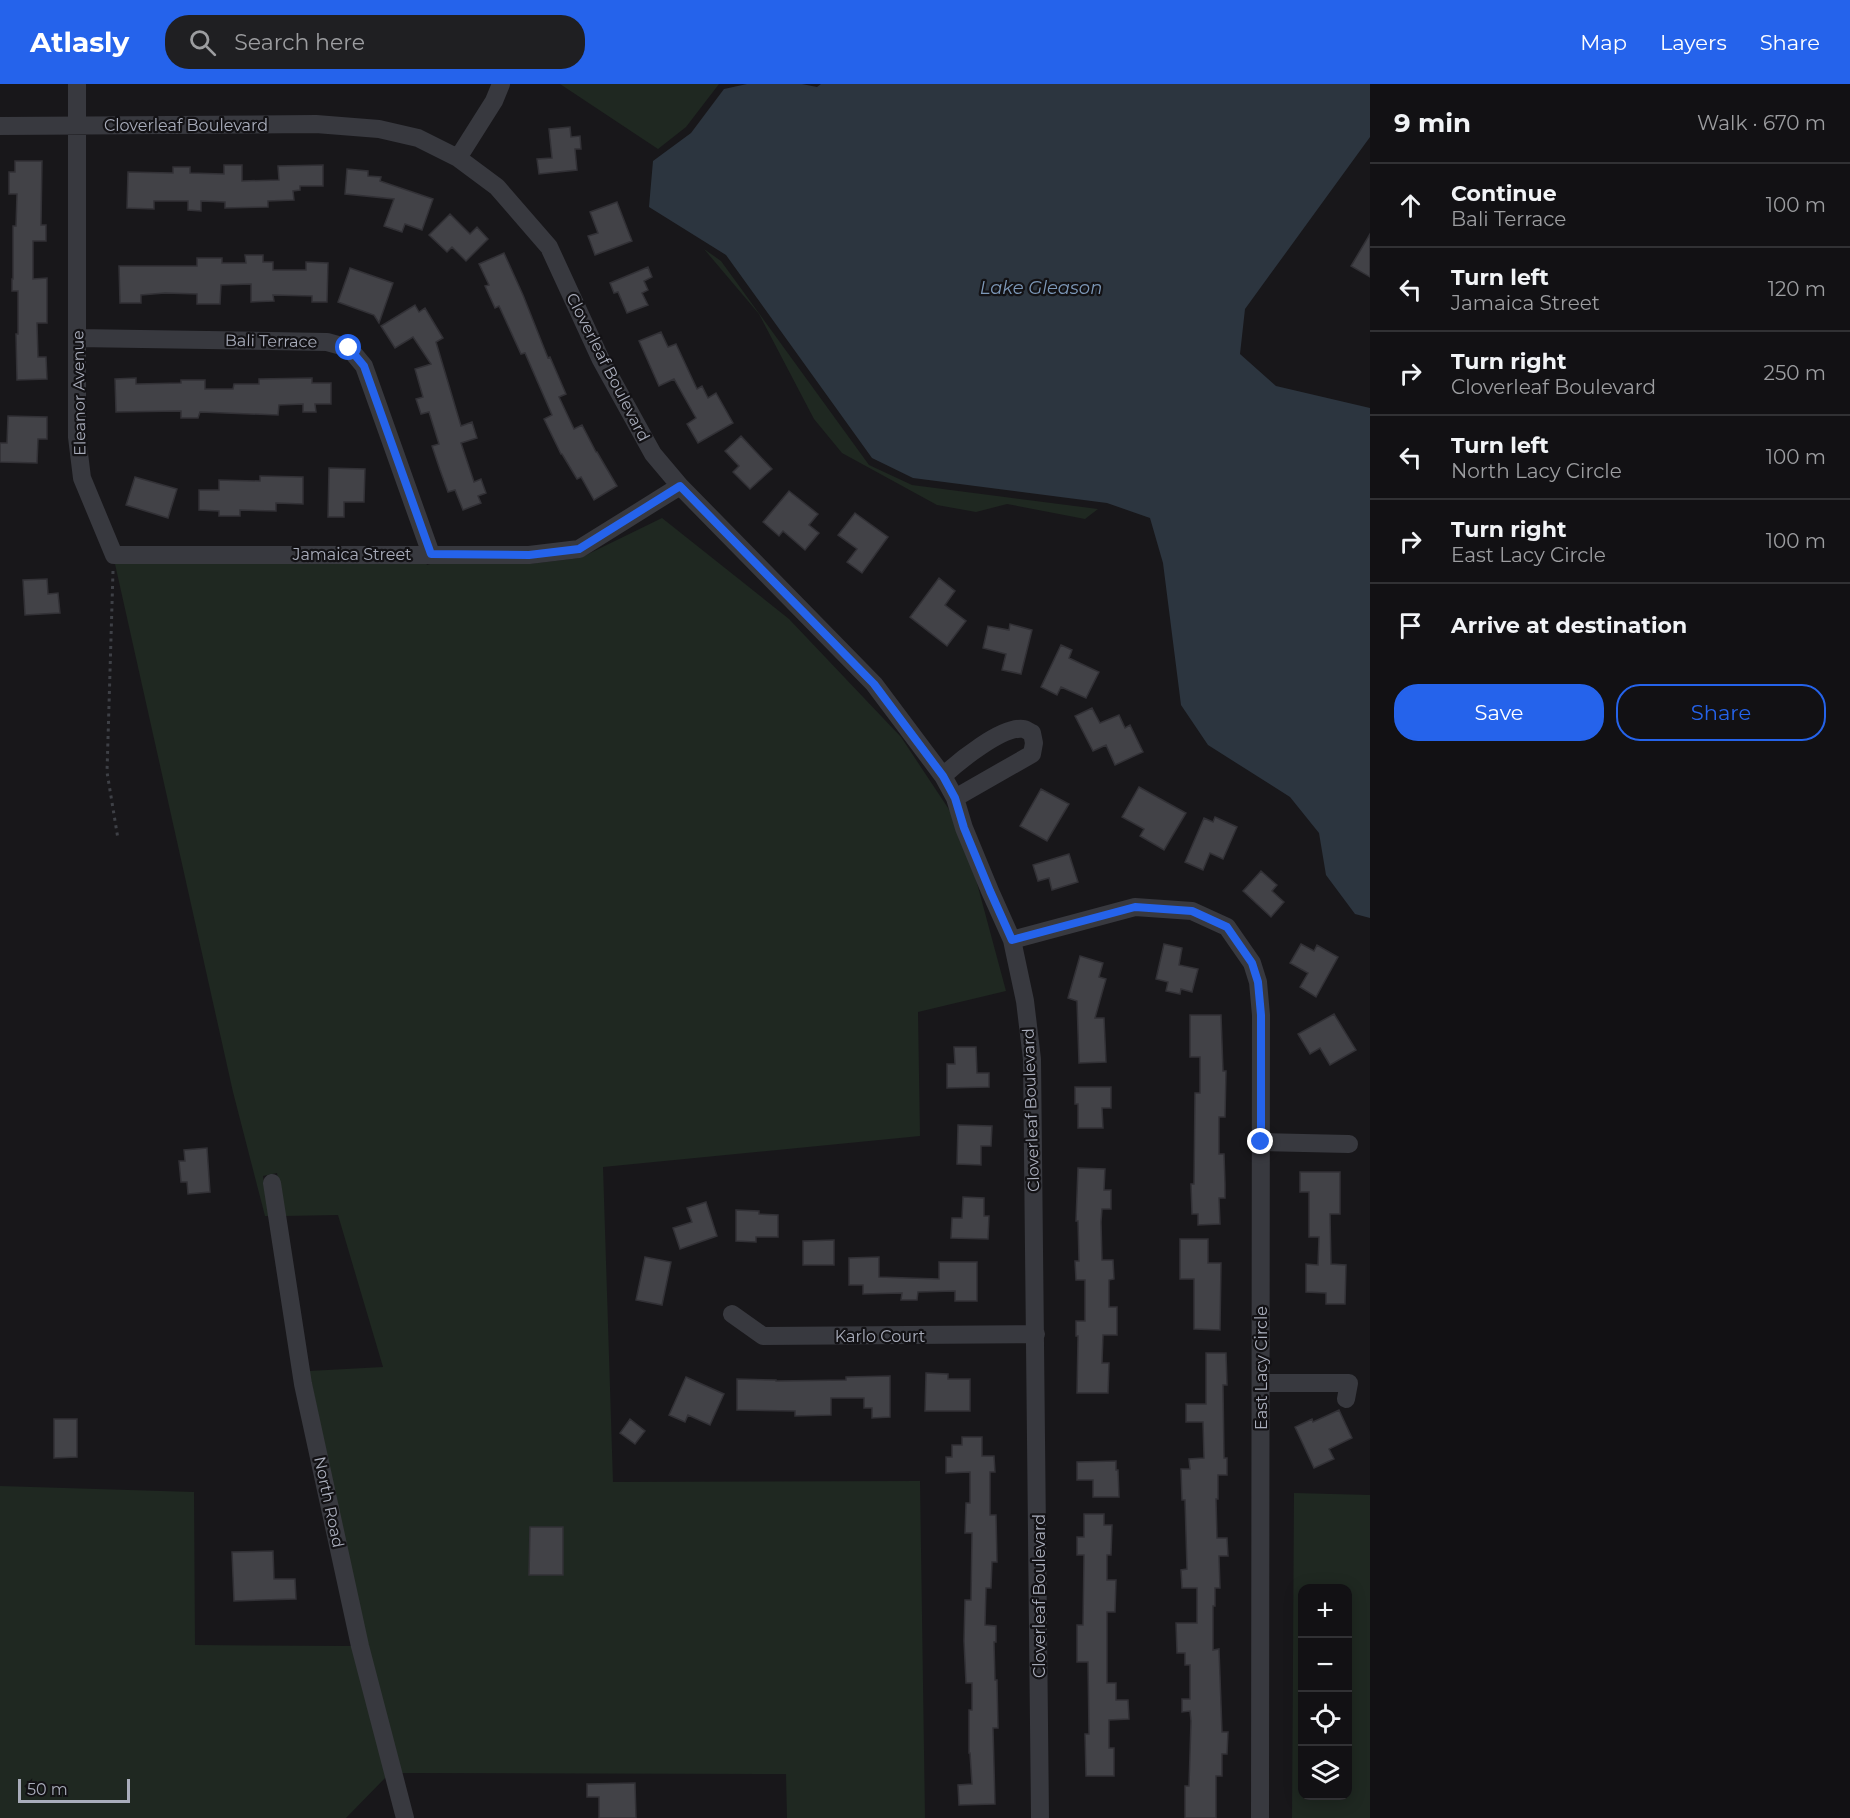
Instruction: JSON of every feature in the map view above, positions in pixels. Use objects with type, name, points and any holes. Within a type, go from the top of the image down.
[{"type":"street","name":"Eleanor Avenue","points":[[77,84],[77,437],[82,478],[114,555]]},
{"type":"street","points":[[458,158],[494,101],[501,84]]},
{"type":"street","name":"Cloverleaf Boulevard","points":[[0,126],[316,124],[379,129],[418,138],[458,158],[497,187],[549,247],[607,371],[653,454],[680,486],[874,684],[943,776],[955,798],[964,828],[1012,940],[1025,1001],[1032,1059],[1040,1818]]},
{"type":"street","name":"Bali Terrace","points":[[77,338],[327,342],[349,348],[364,366],[431,554]]},
{"type":"street","name":"Jamaica Street","points":[[114,555],[529,555],[579,549],[680,486]]},
{"type":"street","points":[[943,776],[961,759],[1000,734],[1023,729],[1032,733],[1034,742],[1032,754],[955,798]]},
{"type":"street","name":"East Lacy Circle","points":[[1012,940],[1135,907],[1192,911],[1227,927],[1252,963],[1258,982],[1261,1015],[1260,1818]]},
{"type":"street","points":[[1261,1142],[1348,1144]]},
{"type":"street","name":"North Road","points":[[272,1183],[303,1384],[360,1646],[405,1818]]},
{"type":"street","name":"Karlo Court","points":[[732,1314],[763,1336],[1036,1334]]},
{"type":"street","points":[[1261,1383],[1348,1383],[1346,1399]]},
{"type":"path","points":[[114,555],[107,771],[118,839]]},
{"type":"shaded area","points":[[560,84],[719,84],[686,127],[658,149]]},
{"type":"shaded area","points":[[704,249],[721,261],[869,465],[912,485],[1098,509],[1085,519],[1007,504],[976,512],[937,505],[842,453],[814,419],[759,314]]},
{"type":"shaded area","points":[[662,518],[789,619],[901,737],[952,814],[974,872],[1006,991],[918,1012],[920,1136],[603,1167],[613,1482],[920,1481],[925,1818],[787,1818],[786,1774],[401,1773],[367,1644],[309,1371],[383,1367],[338,1215],[284,1216],[277,1173],[263,1176],[269,1216],[265,1216],[233,1092],[115,564],[529,564],[580,558]]},
{"type":"shaded area","points":[[0,1486],[194,1492],[195,1645],[352,1646],[386,1777],[346,1818],[0,1818]]},
{"type":"shaded area","points":[[1294,1493],[1370,1495],[1370,1818],[1292,1818]]},
{"type":"water","name":"Lake Gleason","points":[[747,84],[802,84],[817,87],[821,84],[1370,84],[1370,137],[1245,309],[1240,354],[1276,386],[1370,408],[1370,918],[1355,914],[1326,875],[1319,833],[1290,797],[1208,745],[1181,705],[1163,563],[1150,518],[1107,503],[913,478],[872,458],[726,255],[649,207],[653,161],[691,133],[724,89]]},
{"type":"building","points":[[570,127],[571,137],[580,136],[581,149],[575,149],[577,170],[539,174],[537,159],[552,158],[549,129]]},
{"type":"building","points":[[15,161],[42,161],[41,225],[46,225],[46,241],[33,241],[33,279],[47,278],[47,323],[37,323],[38,357],[46,357],[47,379],[17,380],[18,291],[12,291],[12,279],[13,226],[16,226],[17,194],[9,194],[9,172],[15,172]]},
{"type":"building","points":[[224,165],[242,165],[242,181],[279,180],[278,166],[323,165],[323,186],[300,186],[300,190],[293,191],[294,200],[268,201],[268,207],[225,208],[225,202],[201,201],[201,211],[188,210],[188,201],[154,201],[154,209],[127,208],[128,172],[173,173],[173,167],[190,167],[190,173],[224,174]]},
{"type":"building","points":[[347,169],[368,171],[368,176],[381,177],[380,181],[433,199],[422,230],[405,224],[402,232],[384,226],[394,199],[345,194]]},
{"type":"building","points":[[617,202],[632,241],[595,255],[588,236],[598,233],[590,212]]},
{"type":"building","points":[[450,214],[470,234],[477,227],[488,239],[466,261],[452,247],[447,252],[429,235]]},
{"type":"building","points":[[1370,234],[1370,277],[1351,266]]},
{"type":"building","points":[[504,253],[548,358],[550,357],[566,394],[559,397],[574,429],[582,425],[617,486],[594,500],[581,477],[577,479],[561,454],[544,419],[552,415],[525,353],[521,354],[499,306],[495,308],[485,286],[489,285],[479,264]]},
{"type":"building","points":[[245,255],[263,255],[263,262],[273,262],[273,270],[306,270],[306,262],[328,263],[327,302],[312,302],[312,296],[273,295],[274,301],[251,302],[251,284],[221,285],[220,304],[197,304],[197,294],[165,293],[141,295],[141,303],[120,303],[119,266],[197,266],[197,258],[222,258],[222,263],[246,263]]},
{"type":"building","points":[[648,267],[652,277],[644,281],[648,290],[642,293],[648,305],[627,313],[618,292],[614,293],[610,283]]},
{"type":"building","points":[[350,268],[393,283],[379,323],[374,315],[338,302]]},
{"type":"building","points":[[415,305],[419,312],[425,308],[443,338],[436,342],[461,426],[472,422],[477,438],[461,443],[474,482],[481,479],[486,493],[478,496],[481,503],[463,510],[455,490],[448,492],[440,470],[432,446],[439,444],[429,412],[421,414],[416,399],[423,397],[415,369],[431,364],[413,337],[395,348],[381,326]]},
{"type":"building","points":[[661,332],[668,347],[676,344],[697,389],[702,386],[708,398],[716,393],[733,423],[698,443],[687,424],[696,418],[674,379],[659,386],[639,341]]},
{"type":"building","points":[[136,378],[136,384],[205,380],[205,389],[233,389],[234,384],[259,384],[259,379],[312,378],[312,383],[331,383],[331,404],[315,404],[316,412],[303,412],[303,404],[279,405],[278,415],[200,412],[198,418],[181,418],[181,411],[116,412],[115,379]]},
{"type":"building","points":[[8,416],[47,417],[47,439],[38,439],[37,463],[0,462],[0,443],[7,443]]},
{"type":"building","points":[[741,436],[772,469],[750,489],[733,472],[739,466],[725,451]]},
{"type":"building","points":[[329,468],[365,469],[364,502],[344,502],[344,517],[328,517]]},
{"type":"building","points":[[260,476],[303,477],[303,504],[276,503],[276,511],[240,510],[240,516],[219,516],[219,511],[199,510],[199,490],[219,490],[219,480],[260,481]]},
{"type":"building","points":[[135,477],[177,489],[168,518],[126,505]]},
{"type":"building","points":[[789,491],[818,514],[809,525],[819,533],[805,550],[783,531],[779,536],[763,522]]},
{"type":"building","points":[[855,513],[888,537],[862,573],[847,562],[857,549],[838,535]]},
{"type":"building","points":[[939,578],[955,591],[945,605],[966,621],[947,646],[910,617]]},
{"type":"building","points":[[47,579],[48,594],[58,593],[60,613],[25,615],[23,580]]},
{"type":"building","points":[[1010,624],[1032,630],[1021,674],[1002,670],[1006,654],[983,648],[988,626],[1009,630]]},
{"type":"building","points":[[1061,645],[1072,650],[1069,658],[1099,672],[1086,698],[1061,687],[1057,695],[1041,687]]},
{"type":"building","points":[[1092,708],[1100,723],[1119,715],[1125,728],[1130,725],[1143,752],[1115,765],[1106,745],[1093,751],[1075,716]]},
{"type":"building","points":[[1139,787],[1186,813],[1164,850],[1140,836],[1144,829],[1122,817]]},
{"type":"building","points":[[1041,789],[1069,804],[1047,841],[1020,826]]},
{"type":"building","points":[[1215,817],[1237,827],[1223,859],[1210,853],[1203,870],[1185,862],[1204,818],[1213,822]]},
{"type":"building","points":[[1069,854],[1078,882],[1052,890],[1049,878],[1038,881],[1033,865]]},
{"type":"building","points":[[1261,871],[1277,885],[1272,891],[1284,902],[1271,917],[1243,891]]},
{"type":"building","points":[[1164,944],[1182,948],[1179,965],[1198,969],[1192,992],[1181,989],[1180,994],[1166,991],[1168,982],[1156,979]]},
{"type":"building","points":[[1301,944],[1314,951],[1317,945],[1338,957],[1316,997],[1300,987],[1308,973],[1290,963]]},
{"type":"building","points":[[1080,956],[1103,963],[1099,977],[1106,979],[1095,1018],[1104,1018],[1106,1062],[1079,1063],[1077,1001],[1068,998]]},
{"type":"building","points":[[1334,1014],[1356,1050],[1330,1065],[1320,1048],[1310,1054],[1298,1034]]},
{"type":"building","points":[[1190,1015],[1221,1015],[1223,1071],[1226,1071],[1225,1117],[1219,1117],[1219,1154],[1224,1154],[1225,1184],[1225,1198],[1219,1198],[1220,1224],[1198,1225],[1198,1214],[1192,1214],[1195,1093],[1200,1093],[1200,1057],[1190,1057]]},
{"type":"building","points":[[954,1047],[976,1047],[977,1073],[989,1073],[989,1087],[947,1088],[947,1064],[955,1064]]},
{"type":"building","points":[[1075,1087],[1111,1087],[1111,1108],[1102,1108],[1103,1128],[1078,1128]]},
{"type":"building","points":[[958,1125],[992,1126],[991,1146],[981,1146],[981,1165],[957,1164]]},
{"type":"building","points":[[207,1148],[210,1192],[188,1194],[187,1182],[181,1182],[179,1161],[185,1161],[184,1150]]},
{"type":"building","points":[[1078,1168],[1105,1169],[1104,1190],[1111,1190],[1111,1209],[1102,1209],[1101,1222],[1102,1260],[1113,1260],[1114,1279],[1109,1280],[1109,1307],[1117,1307],[1117,1335],[1103,1335],[1102,1363],[1109,1363],[1108,1393],[1077,1393],[1076,1321],[1085,1321],[1085,1280],[1076,1280],[1075,1261],[1079,1261],[1078,1221],[1076,1221]]},
{"type":"building","points":[[1300,1172],[1340,1172],[1340,1214],[1330,1214],[1331,1264],[1346,1265],[1345,1304],[1326,1304],[1326,1293],[1306,1292],[1306,1264],[1318,1265],[1319,1237],[1309,1237],[1309,1192],[1300,1192]]},
{"type":"building","points":[[963,1197],[984,1198],[984,1216],[989,1216],[988,1239],[951,1238],[952,1218],[962,1218]]},
{"type":"building","points":[[706,1202],[717,1236],[680,1249],[673,1228],[692,1222],[687,1208]]},
{"type":"building","points":[[736,1210],[778,1215],[778,1237],[756,1237],[756,1242],[736,1241]]},
{"type":"building","points":[[1180,1239],[1208,1239],[1208,1263],[1221,1263],[1220,1330],[1194,1329],[1194,1279],[1180,1279]]},
{"type":"building","points":[[834,1240],[834,1265],[803,1265],[803,1241]]},
{"type":"building","points":[[645,1257],[671,1262],[662,1305],[636,1300]]},
{"type":"building","points":[[879,1257],[879,1277],[939,1279],[939,1262],[977,1262],[977,1301],[955,1301],[955,1291],[918,1292],[917,1300],[901,1300],[902,1293],[863,1294],[863,1285],[849,1285],[849,1258]]},
{"type":"building","points":[[1206,1353],[1226,1353],[1227,1385],[1223,1385],[1224,1458],[1227,1458],[1227,1475],[1218,1475],[1218,1499],[1216,1499],[1217,1538],[1227,1538],[1228,1556],[1219,1556],[1220,1588],[1215,1588],[1213,1650],[1219,1649],[1222,1732],[1228,1732],[1227,1754],[1222,1754],[1222,1776],[1216,1776],[1216,1818],[1185,1818],[1185,1786],[1189,1786],[1191,1721],[1190,1711],[1182,1712],[1182,1699],[1190,1699],[1190,1665],[1185,1665],[1185,1653],[1177,1653],[1176,1623],[1197,1623],[1197,1588],[1182,1588],[1181,1570],[1187,1569],[1185,1500],[1182,1500],[1181,1469],[1190,1469],[1189,1459],[1204,1458],[1203,1422],[1186,1422],[1186,1404],[1206,1404]]},
{"type":"building","points":[[926,1373],[948,1374],[948,1379],[970,1379],[970,1411],[925,1411]]},
{"type":"building","points":[[890,1376],[890,1417],[872,1418],[872,1408],[864,1408],[864,1398],[831,1398],[831,1415],[795,1416],[795,1411],[737,1410],[737,1379],[846,1380],[846,1377]]},
{"type":"building","points":[[686,1377],[724,1394],[710,1425],[688,1415],[685,1422],[669,1415]]},
{"type":"building","points":[[1339,1410],[1352,1438],[1329,1449],[1334,1459],[1314,1468],[1295,1427],[1312,1419],[1313,1422]]},
{"type":"building","points":[[54,1419],[77,1419],[77,1457],[54,1458]]},
{"type":"building","points":[[630,1419],[645,1431],[635,1444],[620,1433]]},
{"type":"building","points":[[962,1437],[982,1437],[982,1456],[994,1456],[995,1472],[990,1472],[990,1515],[996,1515],[997,1562],[992,1562],[991,1588],[986,1588],[985,1625],[996,1626],[996,1642],[994,1642],[998,1728],[993,1728],[995,1804],[959,1805],[958,1785],[972,1784],[969,1710],[972,1710],[972,1683],[966,1683],[964,1641],[965,1600],[971,1600],[972,1533],[965,1533],[966,1503],[970,1503],[970,1472],[946,1473],[946,1457],[952,1457],[952,1445],[962,1445]]},
{"type":"building","points":[[1116,1461],[1119,1497],[1093,1497],[1093,1480],[1077,1480],[1077,1462]]},
{"type":"building","points":[[1084,1514],[1104,1514],[1104,1525],[1112,1525],[1111,1555],[1107,1555],[1107,1580],[1116,1580],[1115,1612],[1107,1612],[1107,1683],[1116,1683],[1116,1700],[1128,1700],[1129,1719],[1109,1720],[1109,1748],[1114,1748],[1114,1776],[1086,1776],[1085,1734],[1089,1734],[1088,1662],[1077,1662],[1077,1625],[1083,1625],[1084,1555],[1077,1555],[1077,1537],[1084,1537]]},
{"type":"building","points":[[530,1527],[563,1527],[563,1575],[529,1575]]},
{"type":"building","points":[[273,1551],[274,1579],[295,1579],[296,1599],[234,1601],[232,1552]]},
{"type":"building","points":[[635,1783],[636,1818],[599,1818],[599,1797],[587,1797],[587,1784]]},
{"type":"route","points":[[349,348],[364,366],[431,554],[529,555],[579,549],[680,486],[874,684],[943,776],[955,798],[964,828],[1012,940],[1135,907],[1192,911],[1227,927],[1252,963],[1258,982],[1261,1015],[1261,1142]]}]
